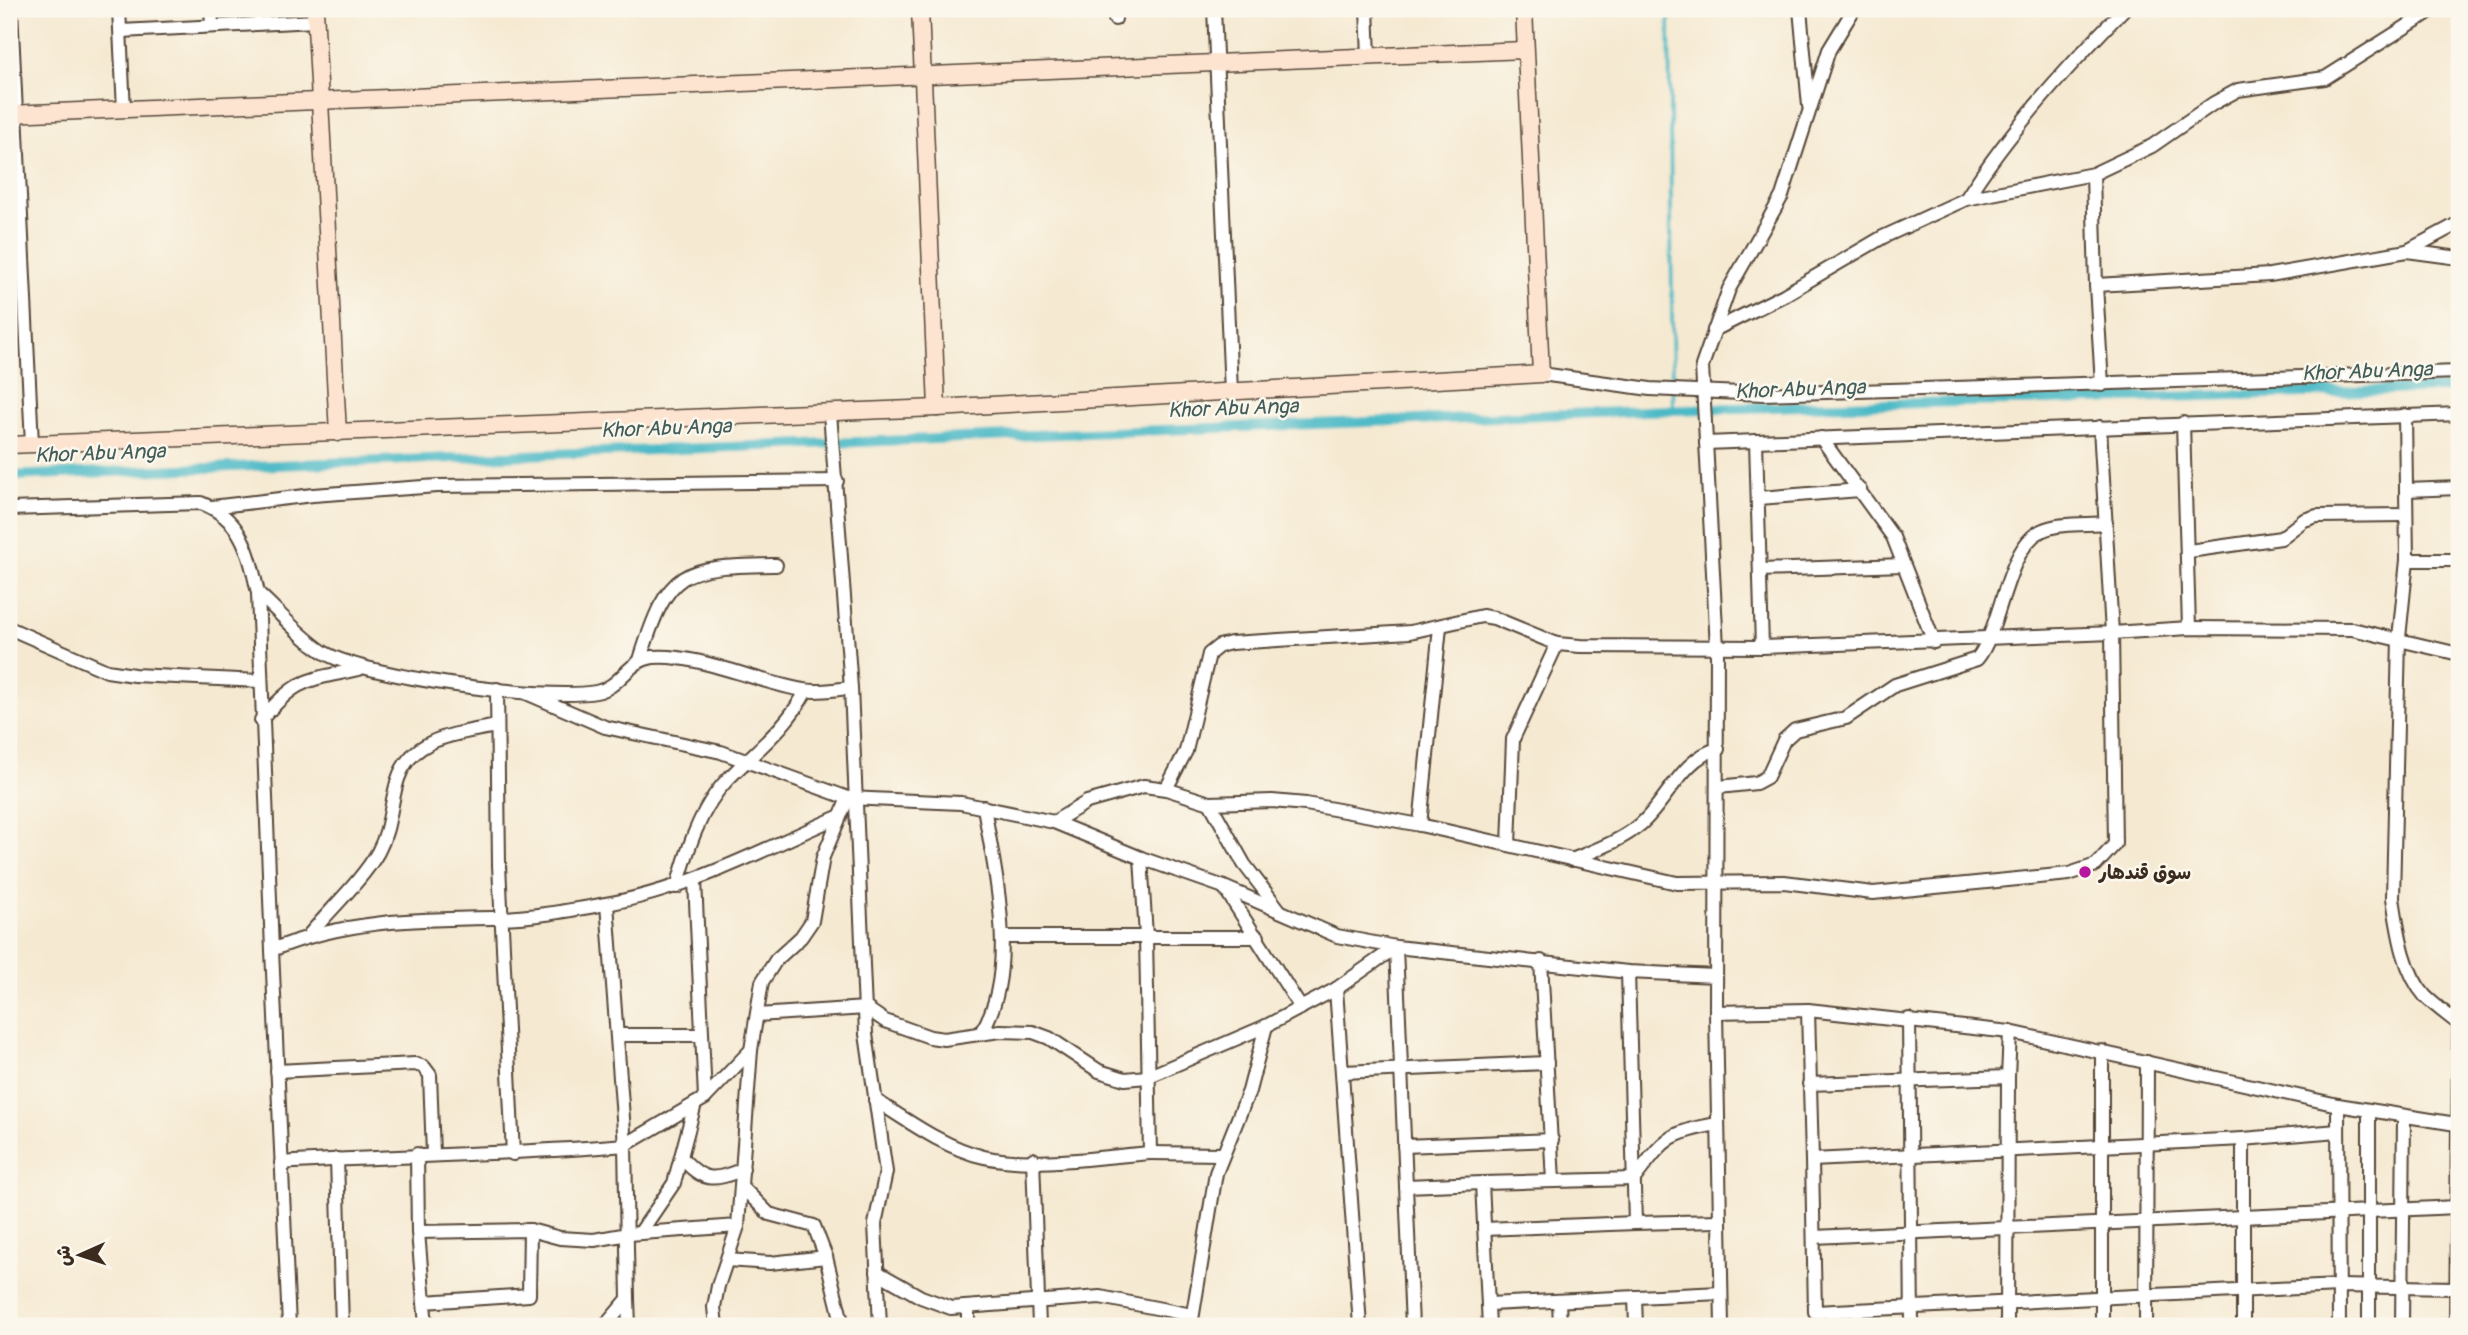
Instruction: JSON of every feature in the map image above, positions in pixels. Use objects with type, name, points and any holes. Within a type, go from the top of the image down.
[{"type":"street","points":[[11,9],[13,114],[32,444]]},
{"type":"street","points":[[120,9],[124,110]]},
{"type":"street","points":[[211,9],[212,25]]},
{"type":"street","points":[[920,9],[937,408]]},
{"type":"street","points":[[1214,9],[1231,392]]},
{"type":"street","points":[[1367,9],[1369,56]]},
{"type":"street","points":[[1524,9],[1541,374]]},
{"type":"street","points":[[1800,9],[1810,116]]},
{"type":"street","points":[[1722,1326],[1716,1012],[1717,648],[1702,366],[1729,289],[1782,196],[1810,116],[1829,50],[1854,9]]},
{"type":"street","points":[[1966,199],[2020,128],[2091,43],[2124,9]]},
{"type":"street","points":[[1714,330],[1784,295],[1883,237],[1966,199],[2093,174],[2132,157],[2238,90],[2325,78],[2434,9]]},
{"type":"street","points":[[121,31],[315,15],[338,433]]},
{"type":"street","points":[[13,114],[1525,50]]},
{"type":"street","points":[[2093,174],[2102,385]]},
{"type":"street","points":[[2407,251],[2459,223]]},
{"type":"street","points":[[2096,285],[2270,275],[2407,251],[2459,258]]},
{"type":"street","points":[[9,445],[830,413],[1541,374],[1703,397],[2459,372]]},
{"type":"street","points":[[830,413],[851,688],[852,798],[869,1066],[886,1172],[875,1224],[880,1326]]},
{"type":"street","points":[[1706,443],[2459,414]]},
{"type":"street","points":[[2405,415],[2407,561],[2399,638],[2393,898],[2398,929],[2416,984],[2426,997],[2459,1024],[2456,1326]]},
{"type":"street","points":[[2183,423],[2189,551],[2189,628]]},
{"type":"street","points":[[1054,822],[1072,809],[1111,793],[1144,786],[1166,789],[1210,803],[1272,801],[1306,804],[1420,825],[1677,883],[1784,883],[1873,893],[2069,874],[2096,865],[2115,844],[2117,831],[2112,633],[2100,427]]},
{"type":"street","points":[[1821,438],[1893,537],[1934,642]]},
{"type":"street","points":[[1756,441],[1762,647]]},
{"type":"street","points":[[211,507],[313,495],[437,486],[836,481]]},
{"type":"street","points":[[2406,490],[2459,488]]},
{"type":"street","points":[[1759,498],[1860,490]]},
{"type":"street","points":[[9,509],[201,503],[227,516],[250,554],[258,593],[261,720],[289,1326]]},
{"type":"street","points":[[2189,551],[2281,538],[2304,520],[2317,516],[2406,515]]},
{"type":"street","points":[[1718,787],[1756,783],[1767,778],[1784,740],[1795,730],[1846,718],[1895,685],[1978,659],[1990,639],[2001,598],[2032,538],[2042,531],[2054,528],[2106,523]]},
{"type":"street","points":[[2407,561],[2459,560]]},
{"type":"street","points":[[258,593],[324,652],[365,668],[497,690],[598,692],[611,686],[640,660],[652,620],[670,588],[688,575],[709,566],[776,565]]},
{"type":"street","points":[[1761,570],[1903,565]]},
{"type":"street","points":[[1166,789],[1186,751],[1205,667],[1213,649],[1231,643],[1349,638],[1440,627],[1482,615],[1558,644],[1717,648],[1934,642],[2189,628],[2352,629],[2459,654]]},
{"type":"street","points":[[1420,825],[1440,627]]},
{"type":"street","points":[[9,628],[107,671],[134,675],[260,681]]},
{"type":"street","points":[[1510,845],[1513,739],[1558,644]]},
{"type":"street","points":[[640,660],[672,658],[806,691],[851,688]]},
{"type":"street","points":[[261,720],[285,693],[301,681],[365,668]]},
{"type":"street","points":[[497,690],[502,918],[513,1154]]},
{"type":"street","points":[[677,887],[687,852],[700,822],[725,782],[780,730],[806,691]]},
{"type":"street","points":[[526,692],[605,727],[721,752],[852,798],[940,801],[1054,822],[1141,858],[1224,887],[1282,915],[1337,936],[1396,947],[1628,972],[1716,976]]},
{"type":"street","points":[[309,934],[377,853],[391,823],[398,778],[412,754],[429,741],[496,726]]},
{"type":"street","points":[[1572,860],[1632,831],[1668,795],[1695,758],[1718,749]]},
{"type":"street","points":[[716,1326],[714,1307],[738,1226],[751,1050],[762,982],[769,969],[802,937],[812,921],[823,857],[838,817],[852,798]]},
{"type":"street","points":[[1210,803],[1244,864],[1282,915]]},
{"type":"street","points":[[980,1034],[990,1019],[995,1000],[1002,937],[984,807]]},
{"type":"street","points":[[272,950],[309,934],[397,920],[502,918],[607,904],[677,887],[838,817]]},
{"type":"street","points":[[1141,858],[1146,936],[1150,1153]]},
{"type":"street","points":[[634,1234],[666,1199],[700,1101],[702,1035],[695,880]]},
{"type":"street","points":[[1224,887],[1301,1008]]},
{"type":"street","points":[[607,904],[634,1234],[628,1298],[629,1326]]},
{"type":"street","points":[[1002,937],[1258,937]]},
{"type":"street","points":[[757,1015],[866,1008],[886,1021],[917,1034],[944,1039],[980,1034],[1033,1032],[1049,1038],[1112,1076],[1147,1076],[1266,1027],[1336,989],[1396,947]]},
{"type":"street","points":[[1396,947],[1412,1326]]},
{"type":"street","points":[[1541,961],[1553,1181]]},
{"type":"street","points":[[1628,972],[1635,1223]]},
{"type":"street","points":[[1336,989],[1360,1326]]},
{"type":"street","points":[[1716,1012],[1808,1010],[2010,1032],[2338,1105],[2456,1124]]},
{"type":"street","points":[[1808,1010],[1816,1326]]},
{"type":"street","points":[[1909,1019],[1912,1326]]},
{"type":"street","points":[[877,1272],[939,1304],[968,1308],[1080,1297],[1114,1298],[1191,1321],[1207,1213],[1221,1154],[1249,1091],[1266,1027]]},
{"type":"street","points":[[2007,1326],[2010,1032]]},
{"type":"street","points":[[618,1035],[702,1035]]},
{"type":"street","points":[[281,1163],[418,1154],[513,1154],[625,1145],[700,1101],[751,1050]]},
{"type":"street","points":[[2102,1051],[2102,1326]]},
{"type":"street","points":[[2146,1326],[2147,1062]]},
{"type":"street","points":[[1343,1072],[1547,1063]]},
{"type":"street","points":[[277,1071],[415,1064],[424,1067],[430,1075],[433,1154]]},
{"type":"street","points":[[1809,1084],[2008,1077]]},
{"type":"street","points":[[875,1100],[914,1125],[964,1150],[994,1158],[1033,1159],[1150,1153],[1221,1154]]},
{"type":"street","points":[[2338,1105],[2339,1326]]},
{"type":"street","points":[[2369,1111],[2369,1326]]},
{"type":"street","points":[[2402,1326],[2404,1117]]},
{"type":"street","points":[[1406,1186],[1634,1179],[1667,1138],[1684,1130],[1717,1124]]},
{"type":"street","points":[[1812,1160],[2147,1145],[2338,1131]]},
{"type":"street","points":[[2243,1139],[2243,1326]]},
{"type":"street","points":[[1404,1146],[1552,1140]]},
{"type":"street","points":[[418,1154],[418,1232],[425,1326]]},
{"type":"street","points":[[681,1157],[695,1173],[706,1178],[723,1177],[743,1169]]},
{"type":"street","points":[[337,1159],[342,1326]]},
{"type":"street","points":[[1033,1159],[1039,1326]]},
{"type":"street","points":[[1482,1183],[1489,1326]]},
{"type":"street","points":[[742,1187],[769,1214],[814,1226],[843,1326]]},
{"type":"street","points":[[1814,1237],[2457,1207]]},
{"type":"street","points":[[1484,1230],[1719,1221]]},
{"type":"street","points":[[418,1232],[530,1230],[560,1238],[594,1240],[634,1234],[738,1226]]},
{"type":"street","points":[[424,1302],[529,1295],[530,1230]]},
{"type":"street","points":[[727,1260],[770,1263],[825,1257]]},
{"type":"street","points":[[1815,1312],[2338,1286],[2456,1288]]},
{"type":"street","points":[[1489,1304],[1721,1293]]},
{"type":"street","points":[[1635,1297],[1636,1326]]},
{"type":"street","points":[[605,1326],[628,1298]]},
{"type":"street","points":[[1559,1301],[1560,1326]]},
{"type":"street","points":[[968,1308],[968,1326]]},
{"type":"waterway","points":[[1669,9],[1673,410]]},
{"type":"waterway","name":"Khor Abu Anga","points":[[9,476],[1671,410],[2459,387]]},
{"type":"place","name":"سوق قندهار","points":[[2085,872]]}]
